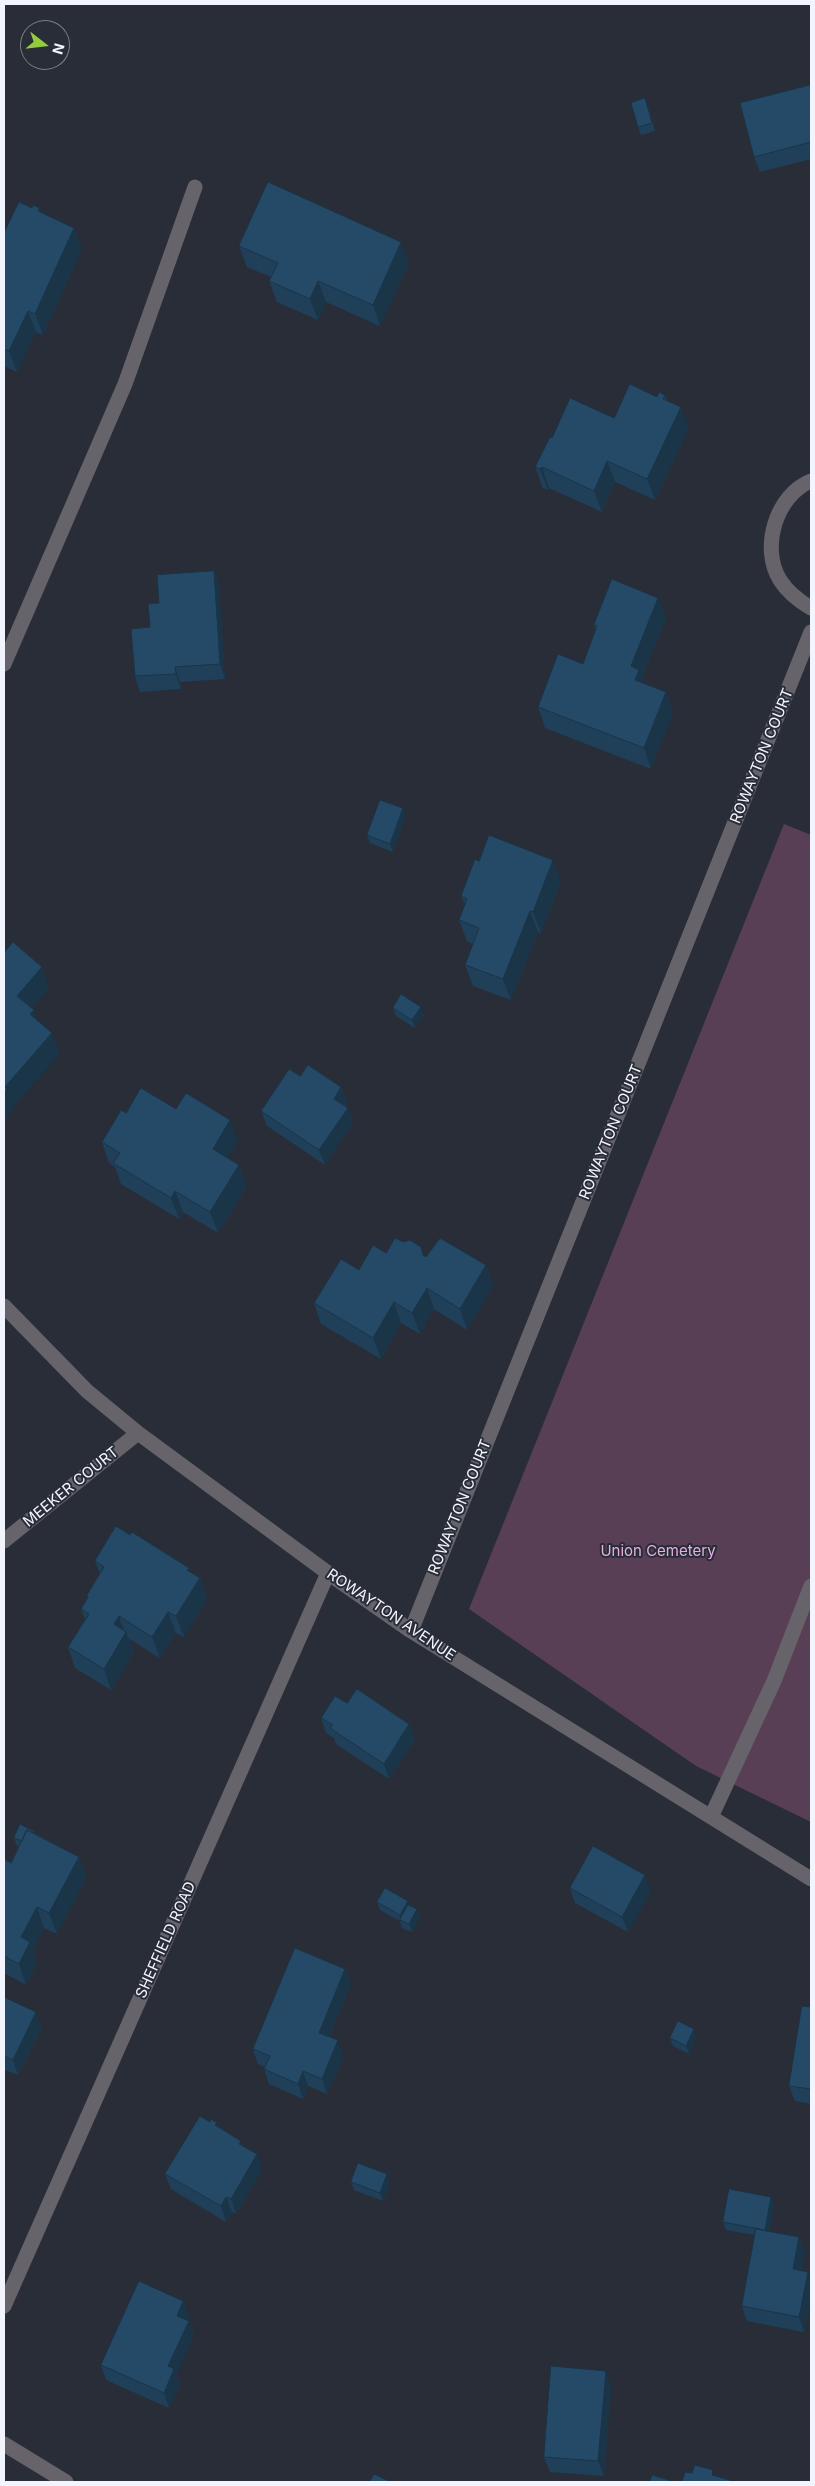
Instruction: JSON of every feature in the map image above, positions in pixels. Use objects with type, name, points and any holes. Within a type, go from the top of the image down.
[{"type":"street","points":[[4,664],[125,384],[194,186]]},
{"type":"street","points":[[811,481],[803,484],[784,503],[773,527],[771,554],[779,579],[796,599],[811,608]]},
{"type":"street","name":"ROWAYTON COURT","points":[[411,1631],[811,632]]},
{"type":"street","name":"ROWAYTON AVENUE","points":[[4,1306],[87,1391],[138,1433],[328,1573],[411,1631],[811,1878]]},
{"type":"street","name":"MEEKER COURT","points":[[4,1541],[138,1433]]},
{"type":"street","name":"SHEFFIELD ROAD","points":[[4,2306],[328,1573]]},
{"type":"street","points":[[711,1817],[736,1768],[774,1681],[811,1586]]},
{"type":"street","points":[[4,2444],[66,2482]]},
{"type":"green space","name":"Union Cemetery","points":[[784,824],[811,835],[811,1822],[696,1766],[469,1609]]},
{"type":"building","points":[[811,85],[811,142],[754,157],[740,103]]},
{"type":"building","points":[[645,98],[652,123],[638,127],[631,103]]},
{"type":"building","points":[[268,182],[401,242],[373,305],[318,281],[310,299],[269,281],[278,263],[239,246]]},
{"type":"building","points":[[19,202],[32,208],[33,205],[39,208],[38,211],[74,228],[35,314],[28,311],[9,351],[4,349],[4,233]]},
{"type":"building","points":[[630,384],[657,397],[659,392],[665,395],[663,399],[681,407],[647,479],[607,461],[594,491],[542,467],[540,469],[535,467],[550,437],[552,438],[570,398],[614,418]]},
{"type":"building","points":[[214,571],[220,664],[175,667],[176,674],[135,676],[131,629],[150,627],[148,604],[159,603],[157,575]]},
{"type":"building","points":[[612,579],[658,598],[631,666],[639,670],[635,680],[666,692],[644,748],[538,707],[558,654],[583,664],[597,626],[594,625]]},
{"type":"building","points":[[380,800],[403,808],[390,844],[367,835]]},
{"type":"building","points":[[489,835],[553,860],[533,912],[530,911],[503,979],[465,965],[479,928],[459,920],[467,899],[461,896],[475,859],[479,861]]},
{"type":"building","points":[[13,942],[42,967],[17,996],[34,1010],[30,1014],[52,1033],[5,1087],[7,1089],[4,1093],[4,953]]},
{"type":"building","points":[[401,994],[421,1007],[412,1020],[393,1008]]},
{"type":"building","points":[[308,1065],[341,1087],[334,1099],[348,1108],[319,1150],[261,1111],[289,1069],[300,1076]]},
{"type":"building","points":[[141,1088],[176,1109],[186,1093],[230,1120],[213,1149],[239,1165],[210,1212],[175,1191],[171,1198],[113,1163],[120,1153],[102,1142],[121,1110],[126,1113]]},
{"type":"building","points":[[395,1238],[403,1242],[410,1240],[421,1247],[423,1255],[426,1257],[440,1238],[486,1265],[460,1309],[427,1288],[412,1313],[394,1302],[373,1338],[314,1303],[341,1259],[359,1270],[373,1245],[386,1253]]},
{"type":"building","points":[[116,1526],[130,1535],[132,1532],[189,1568],[187,1570],[200,1578],[176,1616],[168,1612],[152,1637],[119,1616],[114,1624],[126,1632],[104,1669],[68,1647],[89,1614],[81,1609],[104,1567],[95,1561]]},
{"type":"building","points":[[357,1689],[409,1724],[384,1764],[330,1728],[333,1725],[321,1718],[335,1696],[347,1703]]},
{"type":"building","points":[[20,1824],[35,1832],[27,1830],[22,1841],[14,1838]]},
{"type":"building","points":[[27,1830],[79,1857],[49,1913],[37,1907],[21,1937],[30,1942],[19,1964],[4,1956],[4,1859],[11,1863]]},
{"type":"building","points":[[593,1846],[645,1875],[622,1917],[570,1888]]},
{"type":"building","points":[[385,1888],[408,1901],[400,1915],[377,1902]]},
{"type":"building","points":[[408,1905],[417,1909],[409,1924],[400,1920]]},
{"type":"building","points":[[295,1948],[345,1969],[319,2033],[338,2040],[322,2079],[303,2071],[298,2084],[264,2069],[270,2056],[253,2049]]},
{"type":"building","points":[[4,1997],[36,2012],[13,2060],[4,2056]]},
{"type":"building","points":[[802,2006],[811,2007],[811,2089],[789,2086]]},
{"type":"building","points":[[678,2021],[694,2029],[686,2046],[670,2038]]},
{"type":"building","points":[[200,2116],[210,2122],[211,2119],[217,2123],[215,2125],[241,2141],[239,2144],[257,2154],[231,2199],[226,2197],[221,2206],[165,2174]]},
{"type":"building","points":[[358,2163],[387,2174],[380,2193],[351,2182]]},
{"type":"building","points":[[729,2189],[771,2197],[765,2230],[723,2222]]},
{"type":"building","points":[[756,2229],[799,2237],[793,2269],[808,2272],[799,2317],[742,2306]]},
{"type":"building","points":[[139,2281],[183,2301],[177,2316],[189,2321],[168,2366],[174,2369],[164,2393],[101,2365]]},
{"type":"building","points":[[551,2366],[606,2371],[598,2461],[544,2457]]},
{"type":"building","points":[[695,2465],[713,2470],[712,2475],[736,2482],[682,2482],[685,2472],[692,2473]]},
{"type":"building","points":[[374,2474],[391,2482],[370,2482]]},
{"type":"building","points":[[652,2475],[675,2482],[650,2482]]}]
